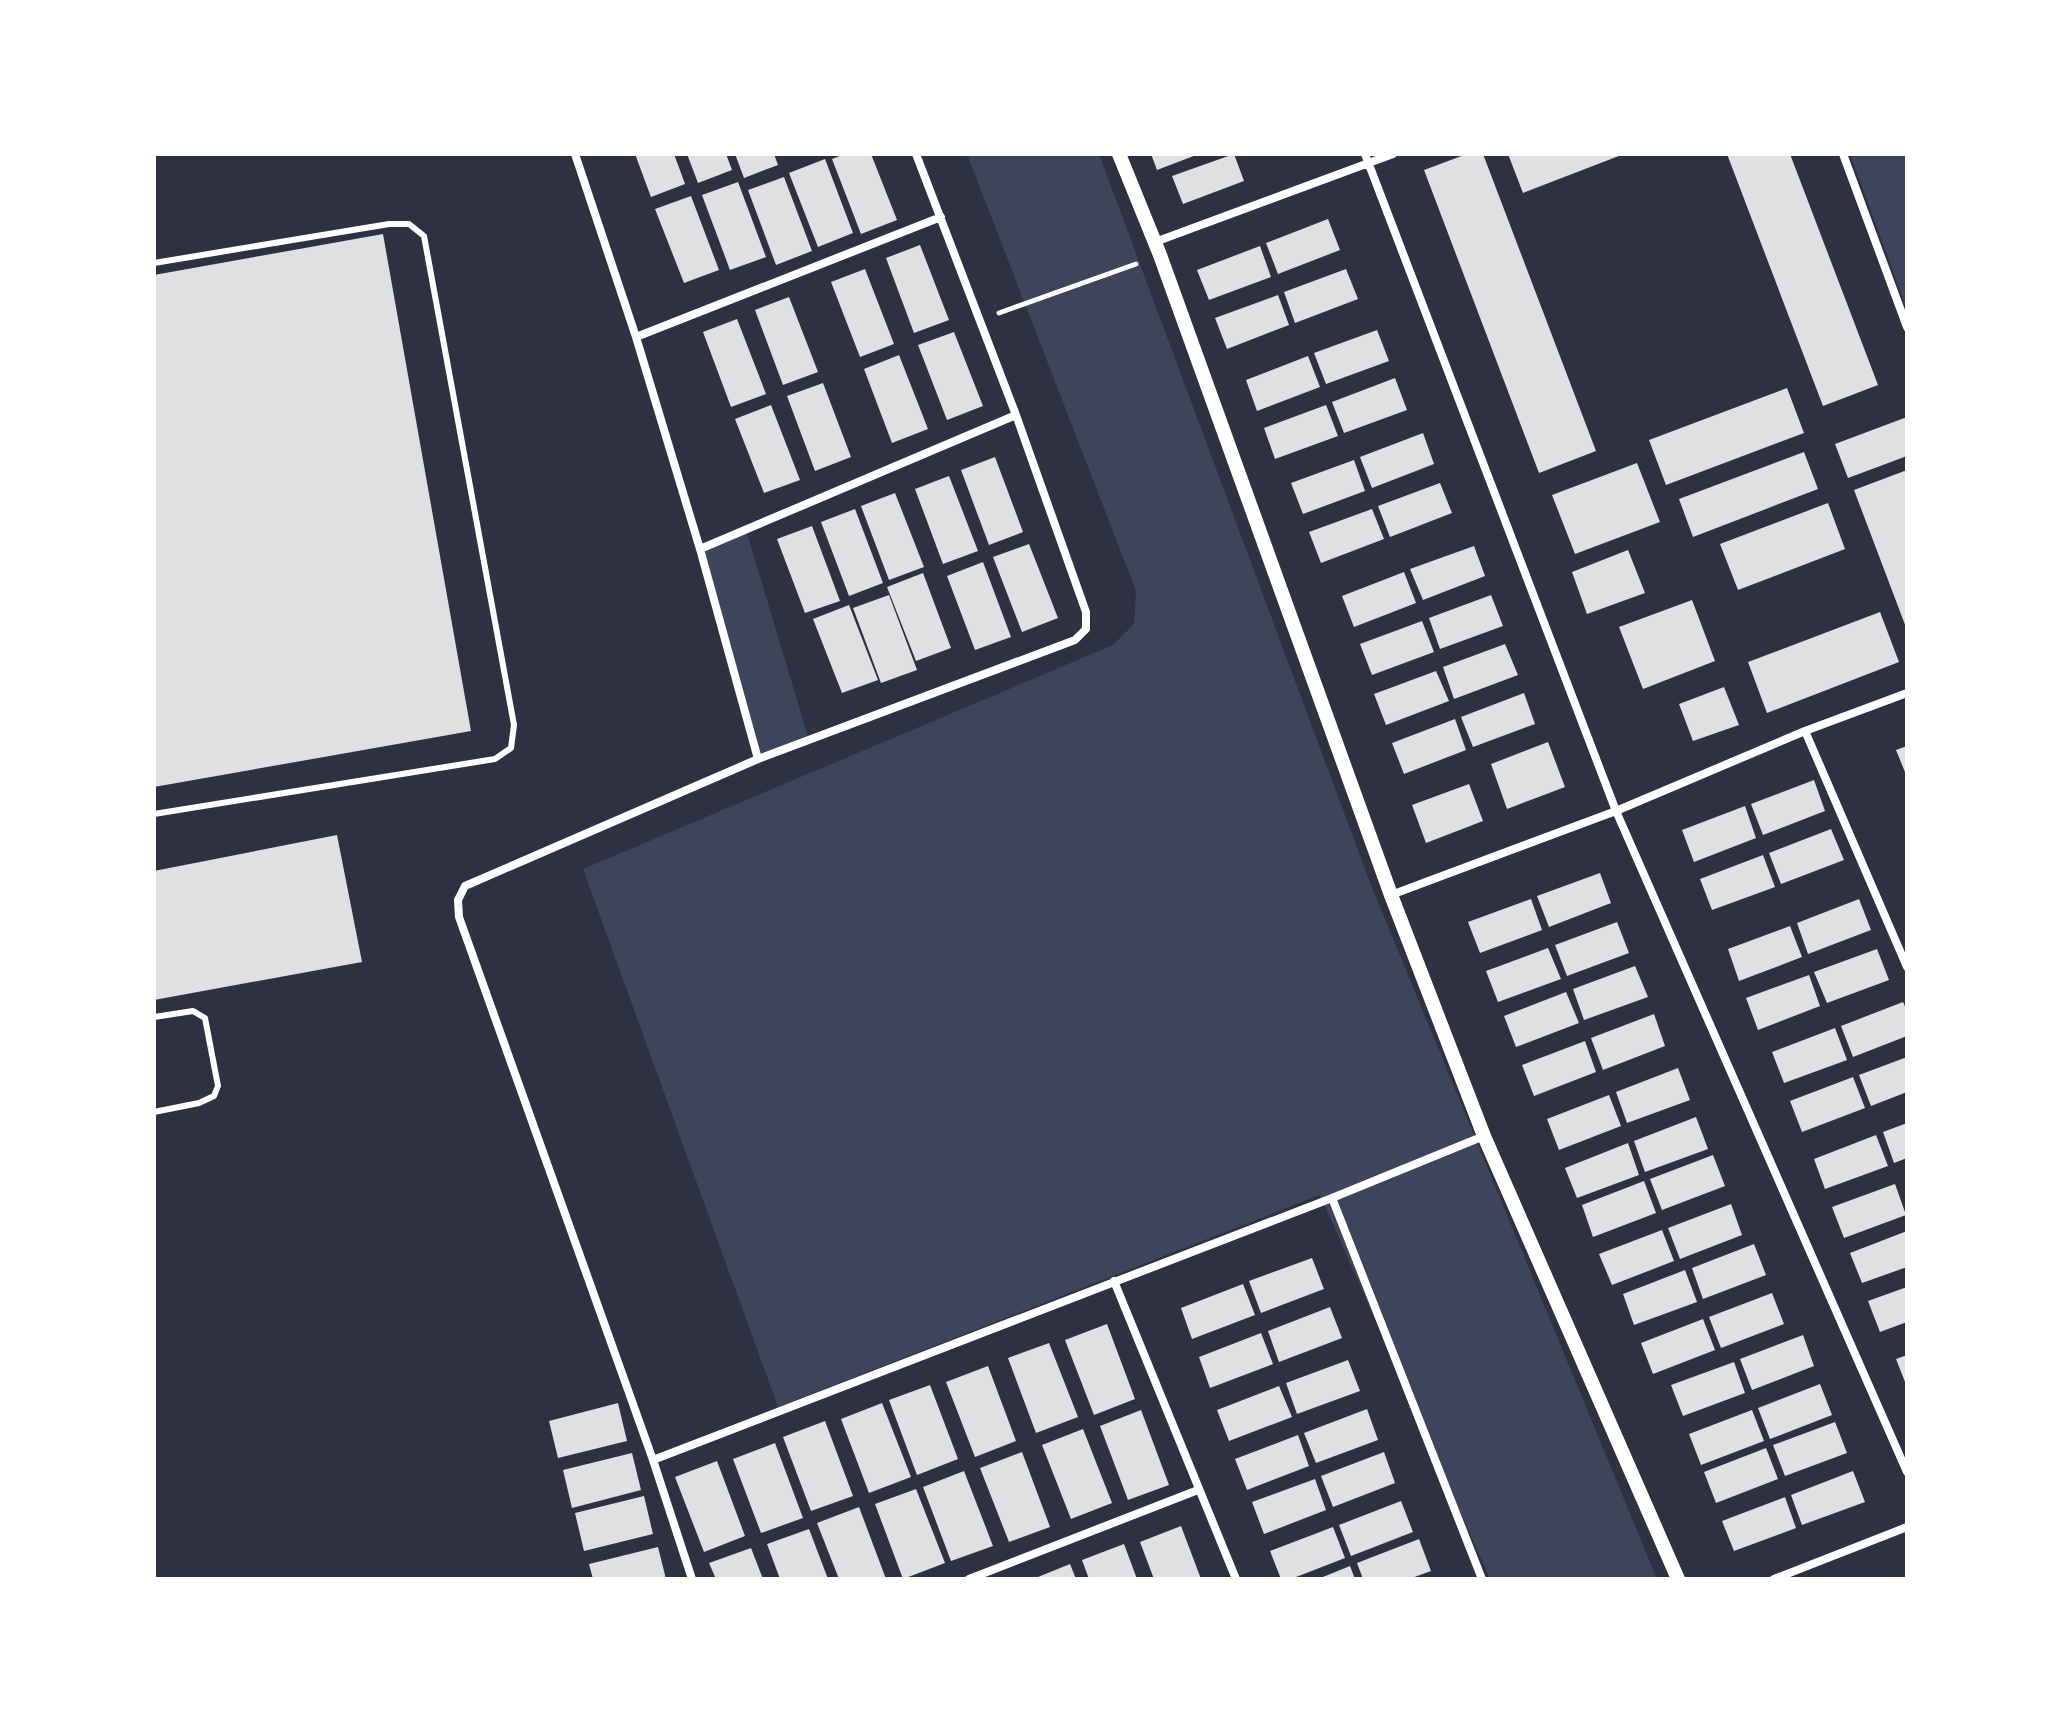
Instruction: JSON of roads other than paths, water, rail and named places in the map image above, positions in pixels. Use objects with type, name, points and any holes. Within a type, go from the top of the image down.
[{"type":"street","points":[[575,154],[636,337],[700,549],[758,759]]},
{"type":"street","points":[[692,1579],[653,1460],[459,917],[458,900],[465,886],[758,759],[1075,640],[1086,629],[1086,612],[1016,415],[916,154]]},
{"type":"street","points":[[1119,154],[1157,249],[1391,895],[1484,1136],[1678,1579]]},
{"type":"street","points":[[1365,154],[1616,811],[1907,1472]]},
{"type":"street","points":[[1157,249],[1393,154]]},
{"type":"street","points":[[1843,154],[1907,327]]},
{"type":"street","points":[[636,337],[941,217]]},
{"type":"street","points":[[700,549],[1016,415]]},
{"type":"street","points":[[1391,895],[1616,811],[1805,731],[1907,693]]},
{"type":"street","points":[[1805,731],[1907,967]]},
{"type":"street","points":[[653,1460],[1332,1198],[1484,1136]]},
{"type":"street","points":[[1332,1198],[1482,1579]]},
{"type":"street","points":[[1114,1281],[1236,1579]]},
{"type":"street","points":[[969,1579],[1198,1490]]},
{"type":"street","points":[[1774,1579],[1907,1527]]},
{"type":"lane","points":[[154,263],[389,224],[409,224],[424,236],[514,725],[511,748],[495,759],[154,814]]},
{"type":"lane","points":[[154,1017],[193,1011],[205,1018],[218,1086],[214,1096],[199,1103],[154,1112]]}]
